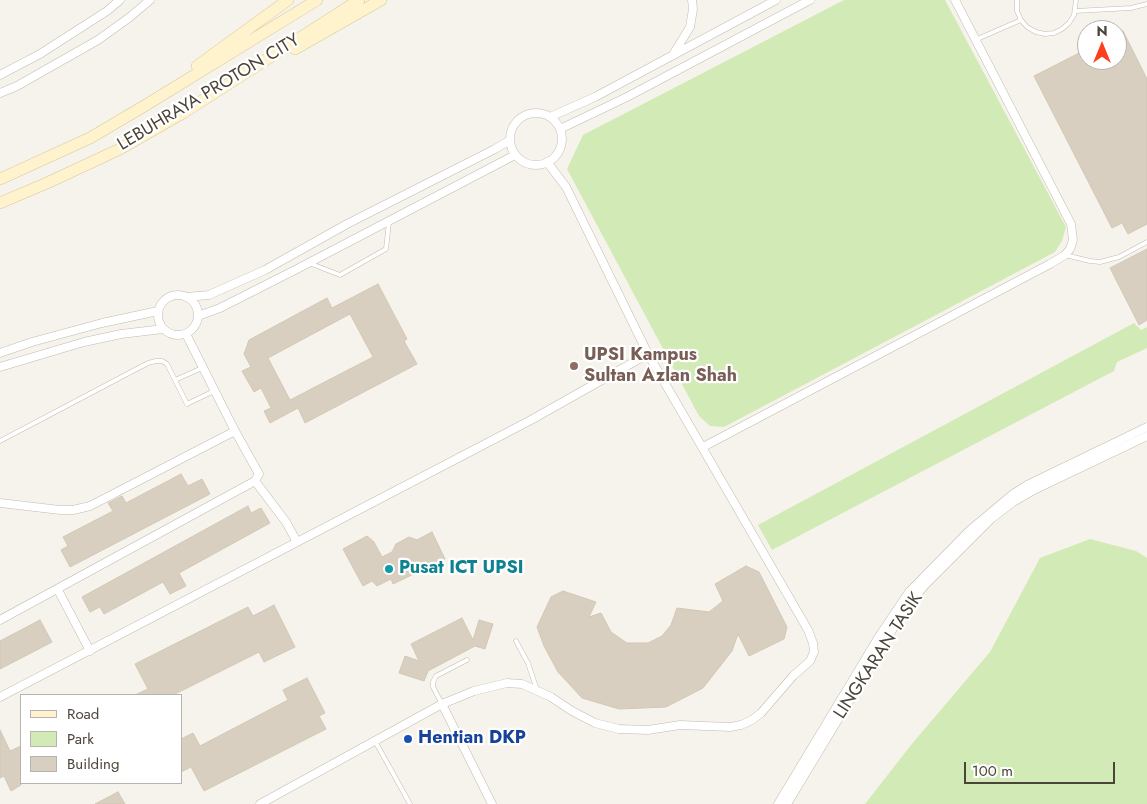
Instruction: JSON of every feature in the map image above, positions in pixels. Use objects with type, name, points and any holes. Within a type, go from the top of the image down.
[{"type":"main road","points":[[146,105],[230,41],[288,0]]},
{"type":"main road","name":"LEBUHRAYA PROTON CITY","points":[[0,178],[90,138],[317,0]]},
{"type":"main road","name":"LEBUHRAYA PROTON CITY","points":[[0,203],[120,149],[183,113],[359,0]]},
{"type":"main road","points":[[183,113],[381,0]]},
{"type":"street","points":[[0,75],[40,54],[107,11],[120,0]]},
{"type":"street","points":[[0,92],[17,86],[98,40],[150,0]]},
{"type":"street","points":[[673,55],[690,27],[692,0]]},
{"type":"street","points":[[550,117],[595,97],[776,0]]},
{"type":"street","points":[[560,129],[627,97],[810,0]]},
{"type":"street","points":[[703,446],[1050,264],[1065,255],[1070,249],[1073,240],[1071,224],[955,0]]},
{"type":"street","points":[[536,113],[550,117],[560,129],[561,145],[554,158],[539,165],[522,161],[515,155],[510,140],[513,126],[523,116],[536,113]]},
{"type":"street","points":[[186,297],[209,295],[265,270],[348,224],[510,140]]},
{"type":"street","points":[[198,316],[220,308],[309,263],[515,155]]},
{"type":"street","points":[[260,804],[442,704],[474,690],[506,683],[522,684],[551,696],[572,711],[595,723],[619,729],[648,730],[680,724],[730,727],[752,720],[793,676],[810,661],[814,652],[808,630],[648,354],[566,187],[547,162]]},
{"type":"street","points":[[180,295],[186,297],[195,305],[198,316],[197,324],[193,330],[186,334],[174,336],[159,324],[158,311],[168,297],[180,295]]},
{"type":"street","points":[[0,353],[32,342],[102,323],[158,311]]},
{"type":"street","points":[[0,367],[84,342],[121,334],[163,329]]},
{"type":"street","points":[[0,620],[255,481],[259,474],[186,334]]},
{"type":"street","points":[[0,697],[531,420],[648,354]]},
{"type":"street","points":[[778,804],[878,638],[908,592],[970,530],[1013,494],[1027,485],[1147,427]]},
{"type":"street","points":[[0,503],[60,510],[73,510],[90,506],[235,431]]},
{"type":"street","name":"LINGKARAN TASIK","points":[[786,804],[898,620],[925,585],[991,519],[1014,502],[1032,491],[1147,436]]},
{"type":"street","points":[[255,481],[286,522],[297,542]]},
{"type":"street","points":[[58,590],[90,651]]},
{"type":"street","points":[[442,704],[492,804]]},
{"type":"lane","points":[[1017,0],[1017,11],[1021,20],[1027,27],[1045,34],[1054,33],[1069,23],[1075,11],[1076,0]]},
{"type":"lane","points":[[1075,11],[1131,8],[1147,4]]},
{"type":"lane","points":[[975,40],[1021,20]]},
{"type":"lane","points":[[309,263],[340,275],[386,249],[389,220]]},
{"type":"lane","points":[[1065,255],[1100,262],[1119,257],[1147,242]]},
{"type":"lane","points":[[0,441],[148,363],[162,361],[167,364],[187,404],[215,390]]},
{"type":"lane","points":[[174,380],[204,367]]},
{"type":"lane","points":[[516,641],[528,663],[537,690]]},
{"type":"lane","points":[[442,704],[432,682],[436,676],[467,660]]},
{"type":"lane","points":[[375,741],[410,804]]},
{"type":"green space","points":[[844,0],[945,0],[1066,227],[1062,241],[1055,252],[724,427],[710,426],[699,416],[567,169],[583,135]]},
{"type":"green space","points":[[1134,323],[1141,330],[1147,327],[1147,348],[1117,362],[1114,371],[772,550],[758,525]]},
{"type":"green space","points":[[1090,539],[1136,551],[1147,558],[1147,804],[865,804],[911,745],[990,652],[1040,558]]},
{"type":"building","points":[[1127,39],[1147,79],[1147,224],[1128,234],[1122,223],[1112,228],[1034,76],[1077,54],[1077,70],[1127,70]]},
{"type":"building","points":[[1147,249],[1147,320],[1139,325],[1110,268]]},
{"type":"building","points":[[378,284],[407,339],[404,341],[417,364],[305,423],[298,408],[270,423],[264,411],[271,408],[261,388],[254,392],[242,371],[251,367],[244,354],[249,340],[327,298],[332,308]],"holes":[[[350,314],[373,357],[290,400],[268,358]]]},
{"type":"building","points":[[181,474],[188,486],[202,479],[210,494],[70,567],[61,550],[68,546],[63,537],[113,511],[108,503],[122,496],[126,503]]},
{"type":"building","points":[[248,506],[251,513],[261,508],[270,523],[179,573],[186,586],[170,594],[163,582],[104,614],[100,607],[90,612],[82,597]]},
{"type":"building","name":"Pusat ICT UPSI","points":[[432,532],[445,559],[393,584],[391,579],[377,586],[372,581],[363,586],[343,549],[367,536],[374,542],[382,557],[392,552],[396,544],[409,537],[417,540]]},
{"type":"building","points":[[746,566],[759,572],[787,627],[784,639],[749,656],[738,634],[732,651],[703,688],[666,707],[619,709],[582,698],[558,672],[544,646],[537,627],[551,597],[563,591],[596,602],[589,617],[601,613],[611,632],[627,643],[648,643],[662,636],[671,625],[677,608],[709,612],[723,601],[715,584]]},
{"type":"building","points":[[274,605],[295,647],[264,662],[259,652],[175,694],[137,694],[148,689],[135,664],[248,607],[253,616]]},
{"type":"building","points":[[462,618],[473,640],[479,620],[493,624],[485,649],[475,646],[428,671],[424,681],[399,673],[405,656],[419,661],[411,644]]},
{"type":"building","points":[[40,620],[52,642],[0,669],[0,641]]},
{"type":"building","points":[[307,678],[325,713],[319,716],[326,729],[204,791],[191,767],[182,772],[182,738],[193,733],[200,746],[288,700],[283,690]]},
{"type":"building","points":[[0,730],[10,751],[20,746],[21,785],[11,791],[4,776],[0,778]]},
{"type":"building","points":[[118,792],[125,804],[95,804]]},
{"type":"place","name":"UPSI Kampus Sultan Azlan Shah","points":[[574,366]]},
{"type":"place","name":"Pusat ICT UPSI","points":[[389,569]]},
{"type":"place","name":"Hentian DKP","points":[[408,739]]}]
